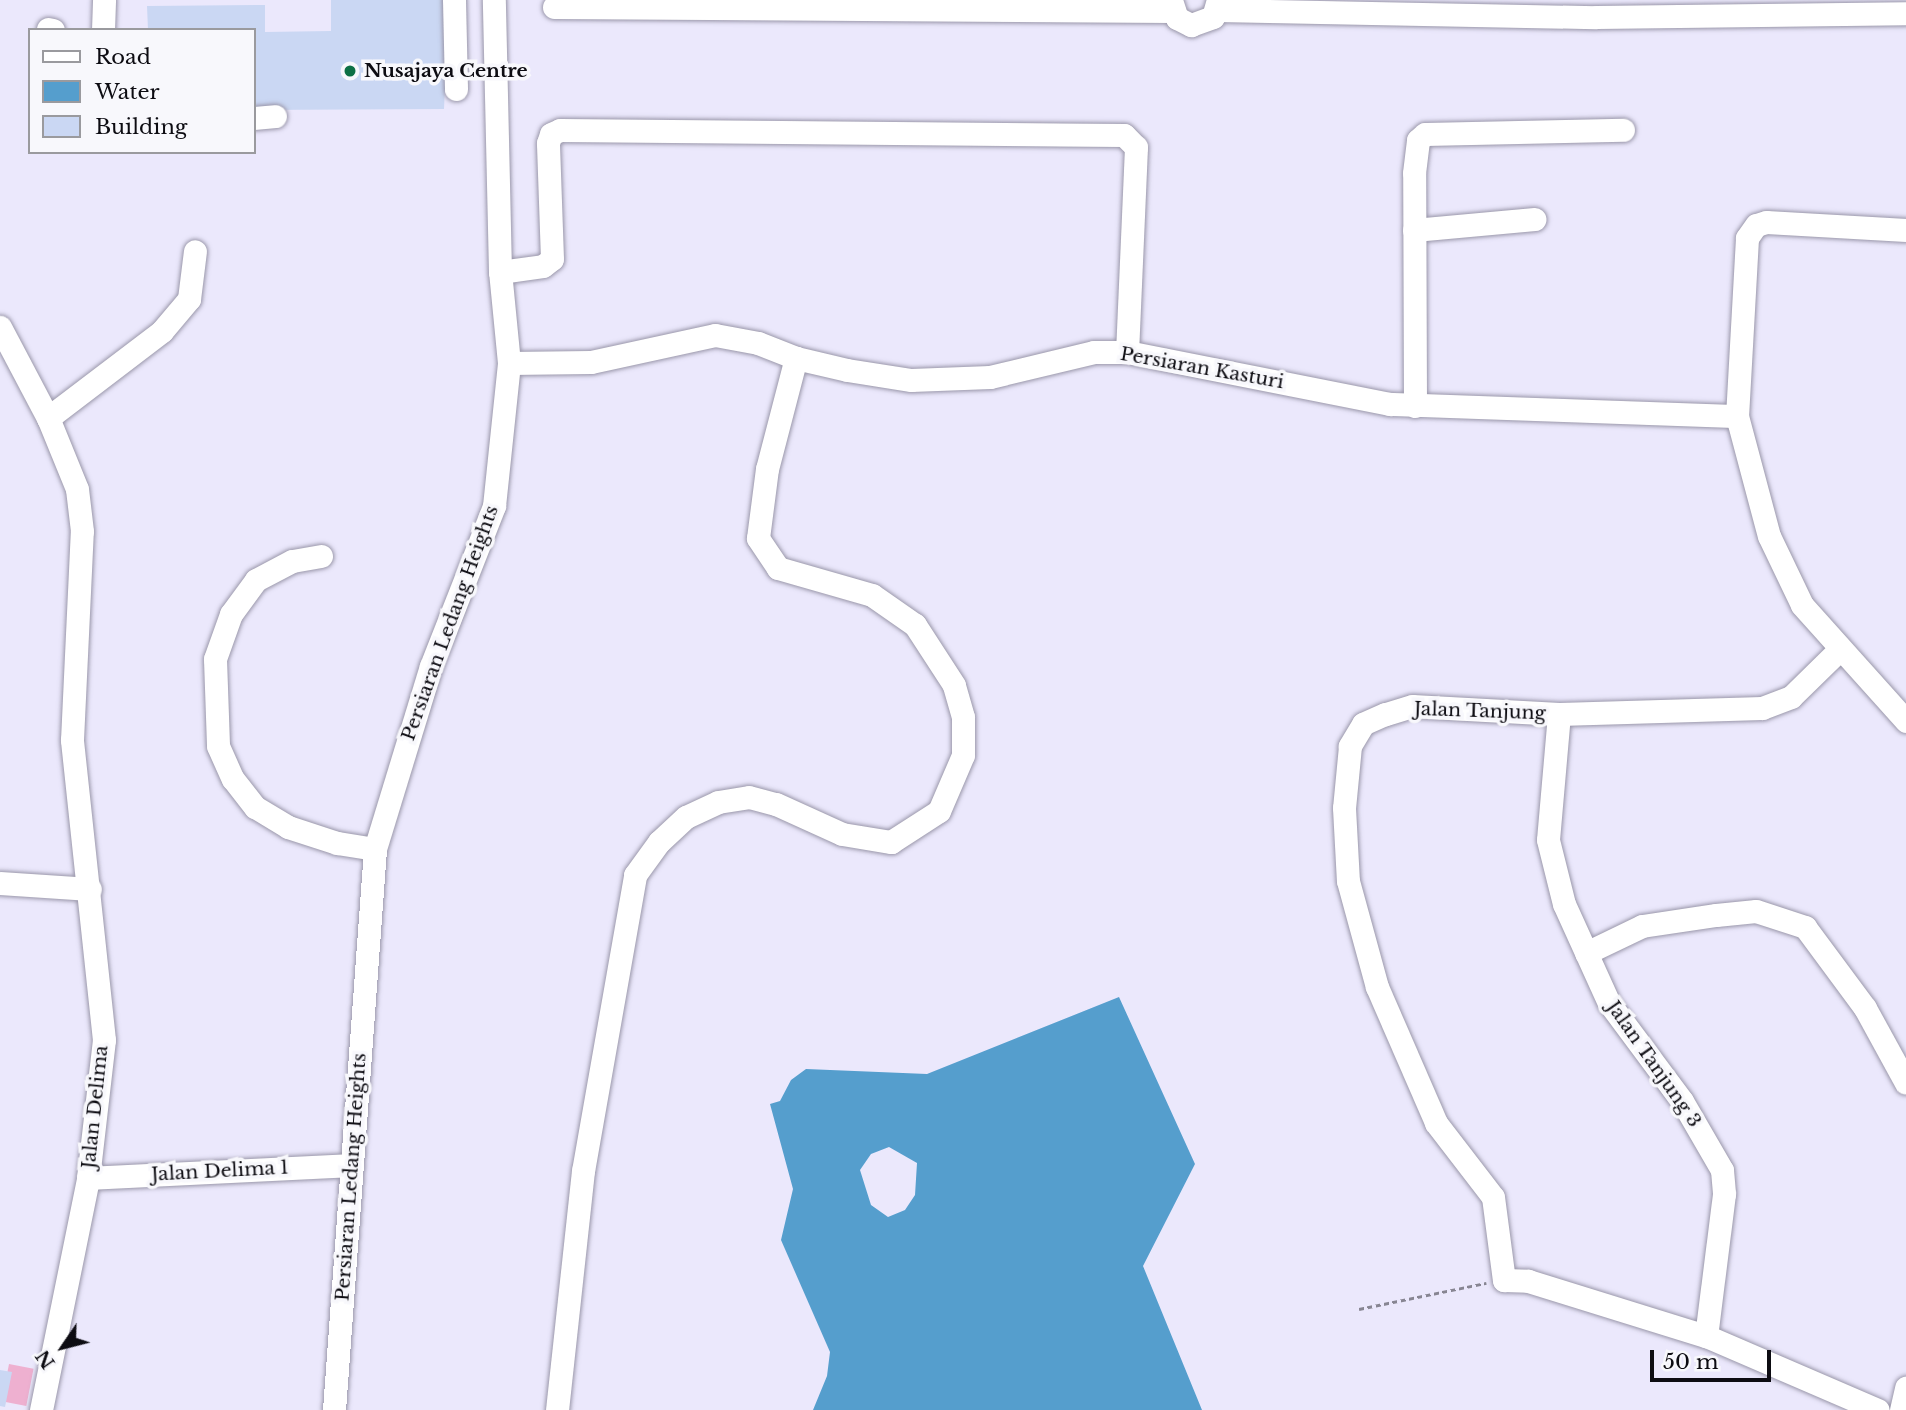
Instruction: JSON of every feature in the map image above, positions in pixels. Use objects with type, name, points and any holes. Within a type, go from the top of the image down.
[{"type":"street","points":[[103,28],[104,0]]},
{"type":"street","points":[[454,0],[456,89]]},
{"type":"street","name":"Persiaran Ledang Heights","points":[[334,1410],[375,849],[431,666],[495,506],[509,363],[500,272],[494,0]]},
{"type":"street","points":[[554,7],[1172,6],[1191,25],[1207,22],[1217,5],[1906,13]]},
{"type":"street","points":[[500,272],[542,267],[552,259],[548,143],[551,134],[560,130],[1124,135],[1136,147],[1127,352]]},
{"type":"street","points":[[1415,406],[1415,150],[1425,134],[1623,130]]},
{"type":"street","points":[[1414,230],[1535,219]]},
{"type":"street","points":[[1906,230],[1756,225],[1747,238],[1737,416],[1769,536],[1802,605],[1839,650],[1906,721]]},
{"type":"street","points":[[48,418],[162,331],[189,299],[195,251]]},
{"type":"street","name":"Jalan Delima","points":[[0,327],[48,418],[76,489],[82,531],[72,740],[104,1040],[88,1178],[41,1410]]},
{"type":"street","name":"Persiaran Kasturi","points":[[509,363],[591,362],[715,335],[758,343],[796,358],[911,380],[990,377],[1094,352],[1127,352],[1415,406],[1737,416]]},
{"type":"street","points":[[557,1410],[583,1171],[635,874],[659,842],[686,817],[718,802],[749,797],[776,804],[842,834],[891,842],[939,811],[963,755],[962,717],[954,685],[915,625],[872,595],[778,568],[758,538],[767,469],[796,358]]},
{"type":"street","points":[[321,556],[292,561],[256,580],[232,614],[215,659],[218,746],[233,779],[255,807],[288,827],[337,843],[375,849]]},
{"type":"street","name":"Jalan Tanjung","points":[[1504,1280],[1493,1197],[1438,1127],[1377,988],[1348,881],[1344,808],[1350,746],[1363,724],[1412,706],[1559,714],[1762,708],[1791,697],[1839,650]]},
{"type":"street","name":"Jalan Tanjung 3","points":[[1559,714],[1548,840],[1564,904],[1609,1003],[1682,1101],[1722,1170],[1724,1194],[1706,1336]]},
{"type":"street","points":[[0,883],[90,889]]},
{"type":"street","points":[[1586,953],[1642,926],[1716,915],[1756,911],[1805,927],[1865,1008],[1906,1083]]},
{"type":"street","name":"Jalan Delima 1","points":[[88,1178],[352,1165]]},
{"type":"street","points":[[1504,1280],[1528,1281],[1706,1336],[1878,1410]]},
{"type":"street","points":[[1901,1410],[1906,1388]]},
{"type":"path","points":[[1359,1309],[1504,1280]]},
{"type":"shaded area","points":[[9,1364],[34,1369],[26,1406],[2,1401]]},
{"type":"water","points":[[1119,997],[1195,1164],[1143,1266],[1202,1410],[813,1410],[827,1376],[830,1352],[781,1240],[793,1189],[770,1104],[780,1101],[791,1080],[806,1069],[927,1074]],"holes":[[[889,1147],[917,1163],[915,1195],[905,1210],[888,1217],[871,1205],[860,1170],[871,1154]]]},
{"type":"building","name":"Nusajaya Centre","points":[[331,0],[449,0],[444,109],[256,110],[256,28],[148,28],[147,6],[265,5],[265,32],[331,31]]},
{"type":"building","points":[[0,1370],[12,1372],[5,1407],[0,1406]]},
{"type":"place","name":"Nusajaya Centre","points":[[350,71]]}]
